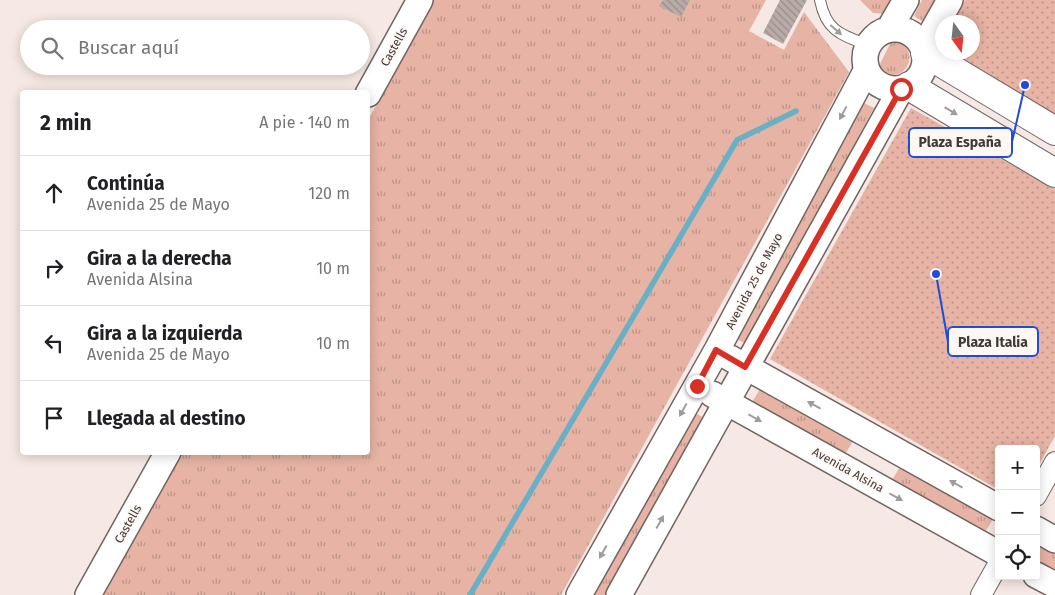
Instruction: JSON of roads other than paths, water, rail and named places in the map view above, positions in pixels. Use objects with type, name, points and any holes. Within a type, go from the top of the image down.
[{"type":"main road","points":[[924,50],[1055,132]]},
{"type":"main road","points":[[905,87],[1055,173]]},
{"type":"street","name":"Castells","points":[[370,90],[420,0]]},
{"type":"street","points":[[889,29],[906,0]]},
{"type":"street","points":[[924,50],[950,0]]},
{"type":"street","points":[[619,595],[745,367],[905,87],[921,75],[926,60],[924,50],[916,36],[903,30],[889,29],[880,32],[868,45],[864,57],[866,70],[874,82],[887,88],[905,87]]},
{"type":"street","name":"Avenida 25 de Mayo","points":[[579,595],[697,386],[866,70]]},
{"type":"street","points":[[716,350],[995,506]]},
{"type":"street","name":"Avenida Alsina","points":[[697,386],[995,552]]},
{"type":"street","name":"Castells","points":[[88,595],[166,455]]},
{"type":"street","points":[[1039,490],[1055,462]]},
{"type":"street","points":[[1040,531],[1055,540]]},
{"type":"street","points":[[981,595],[995,570]]},
{"type":"street","points":[[1040,577],[1055,586]]},
{"type":"lane","points":[[820,0],[828,24],[839,35],[868,45]]},
{"type":"waterway","points":[[470,595],[737,140],[796,111]]},
{"type":"place","name":"Plaza España","points":[[1025,85]]},
{"type":"place","name":"Plaza Italia","points":[[936,274]]}]
